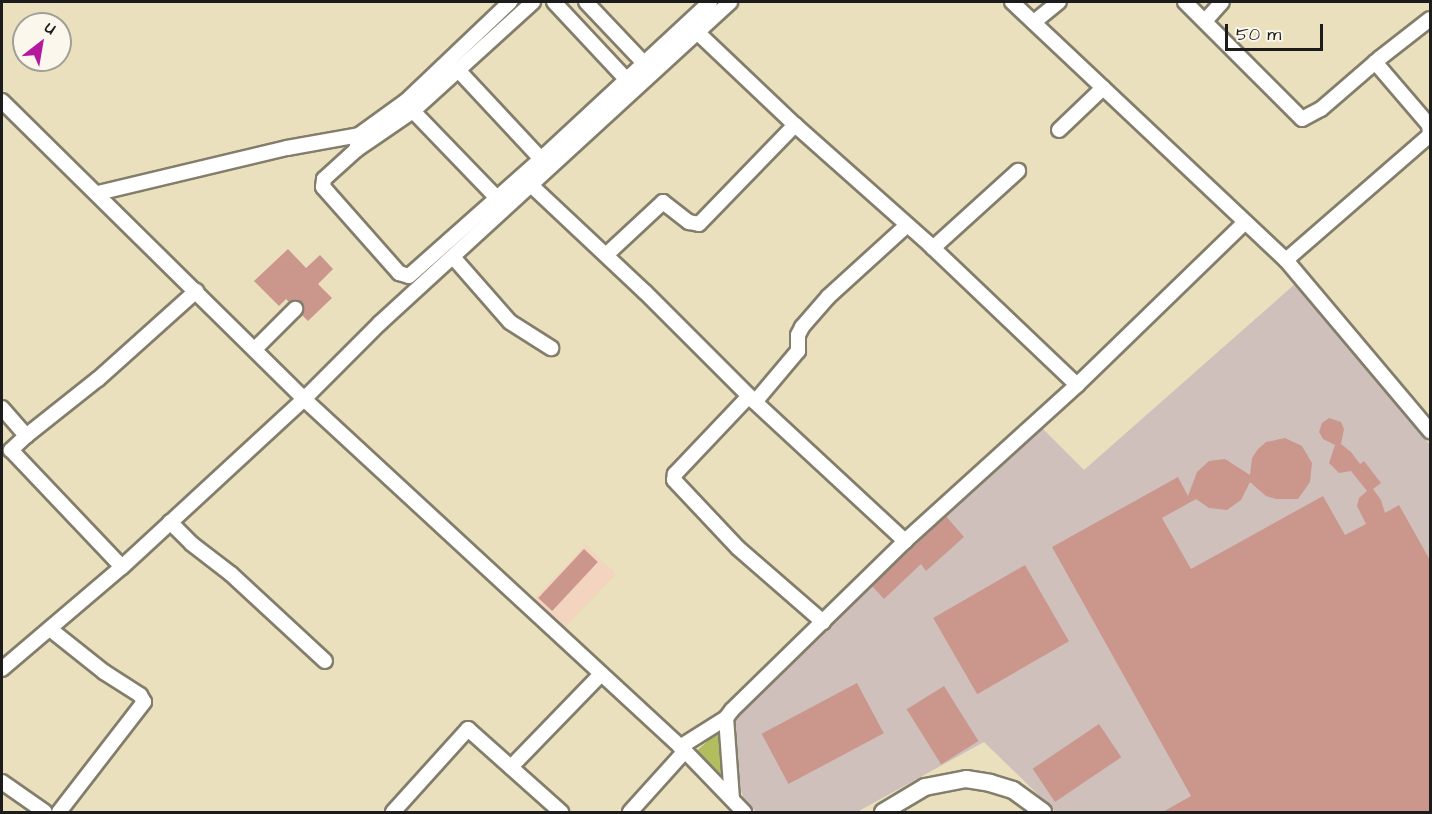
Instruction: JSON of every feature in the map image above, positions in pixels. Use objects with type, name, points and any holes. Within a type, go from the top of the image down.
[{"type":"street","points":[[98,193],[287,148],[359,135],[406,101],[510,2]]},
{"type":"street","points":[[533,2],[413,111],[356,150],[324,178],[323,187],[399,273],[404,275],[414,273],[710,2]]},
{"type":"street","points":[[554,2],[626,78]]},
{"type":"street","points":[[586,2],[643,62]]},
{"type":"street","points":[[2,669],[122,567],[304,399],[380,323],[730,2]]},
{"type":"street","points":[[1012,2],[1244,223],[1286,260],[1431,431]]},
{"type":"street","points":[[1034,22],[1059,2]]},
{"type":"street","points":[[1185,2],[1302,119],[1321,109],[1431,19]]},
{"type":"street","points":[[1205,21],[1222,2]]},
{"type":"street","points":[[697,32],[795,125],[933,248],[1077,385]]},
{"type":"street","points":[[1286,260],[1430,134],[1430,127],[1425,120],[1376,62]]},
{"type":"street","points":[[459,71],[541,159]]},
{"type":"street","points":[[1059,130],[1103,88]]},
{"type":"street","points":[[2,101],[98,193],[304,399],[600,675],[683,749],[744,813]]},
{"type":"street","points":[[413,111],[497,198]]},
{"type":"street","points":[[606,255],[663,202],[689,222],[699,224],[795,125]]},
{"type":"street","points":[[356,150],[359,135]]},
{"type":"street","points":[[933,248],[1018,171]]},
{"type":"street","points":[[532,186],[606,255],[752,399],[905,541]]},
{"type":"street","points":[[630,813],[683,749],[726,718],[772,669],[905,541],[1077,385],[1244,223]]},
{"type":"street","points":[[823,622],[738,548],[674,480],[675,474],[799,350],[798,335],[802,327],[828,297],[907,225]]},
{"type":"street","points":[[453,257],[510,322],[551,348]]},
{"type":"street","points":[[122,567],[6,455],[26,436],[98,379],[196,291]]},
{"type":"street","points":[[255,349],[295,309]]},
{"type":"street","points":[[2,408],[26,436]]},
{"type":"street","points":[[170,522],[192,544],[231,574],[325,661]]},
{"type":"street","points":[[50,629],[105,672],[140,695],[144,702],[59,813]]},
{"type":"street","points":[[511,767],[600,675]]},
{"type":"street","points":[[726,718],[732,799]]},
{"type":"street","points":[[393,813],[468,729],[561,813]]},
{"type":"street","points":[[883,813],[925,788],[966,779],[1013,790],[1043,813]]},
{"type":"street","points":[[2,782],[45,813]]},
{"type":"shaded area","points":[[1295,284],[1430,445],[1430,812],[1056,812],[984,742],[857,812],[756,812],[743,797],[732,760],[730,720],[857,590],[1040,426],[1084,470]]},
{"type":"shaded area","points":[[586,545],[616,574],[564,628],[534,599]]},
{"type":"green space","points":[[719,731],[726,785],[693,754]]},
{"type":"building","points":[[288,249],[306,268],[320,255],[333,269],[318,284],[332,298],[308,321],[302,315],[304,307],[301,302],[289,302],[286,299],[279,306],[254,281]]},
{"type":"building","points":[[1329,418],[1341,422],[1344,429],[1341,444],[1360,464],[1364,461],[1381,483],[1373,489],[1381,500],[1385,513],[1399,505],[1431,562],[1431,813],[1161,813],[1191,796],[1052,547],[1178,477],[1188,496],[1197,472],[1209,461],[1225,459],[1250,475],[1252,458],[1258,449],[1266,442],[1285,438],[1302,446],[1312,463],[1310,482],[1298,499],[1276,499],[1266,496],[1250,482],[1241,500],[1227,510],[1209,508],[1196,499],[1162,518],[1191,569],[1323,496],[1345,535],[1366,524],[1357,506],[1359,498],[1367,491],[1351,471],[1339,473],[1329,463],[1335,445],[1323,439],[1319,432],[1322,423]]},
{"type":"building","points":[[946,516],[964,537],[926,571],[921,564],[884,599],[872,586]]},
{"type":"building","points":[[584,549],[598,562],[552,611],[538,598]]},
{"type":"building","points":[[1025,565],[1069,641],[977,694],[933,618]]},
{"type":"building","points":[[857,683],[884,733],[788,784],[762,734]]},
{"type":"building","points":[[944,686],[978,741],[941,764],[907,709]]},
{"type":"building","points":[[1099,724],[1121,757],[1055,802],[1033,769]]}]
